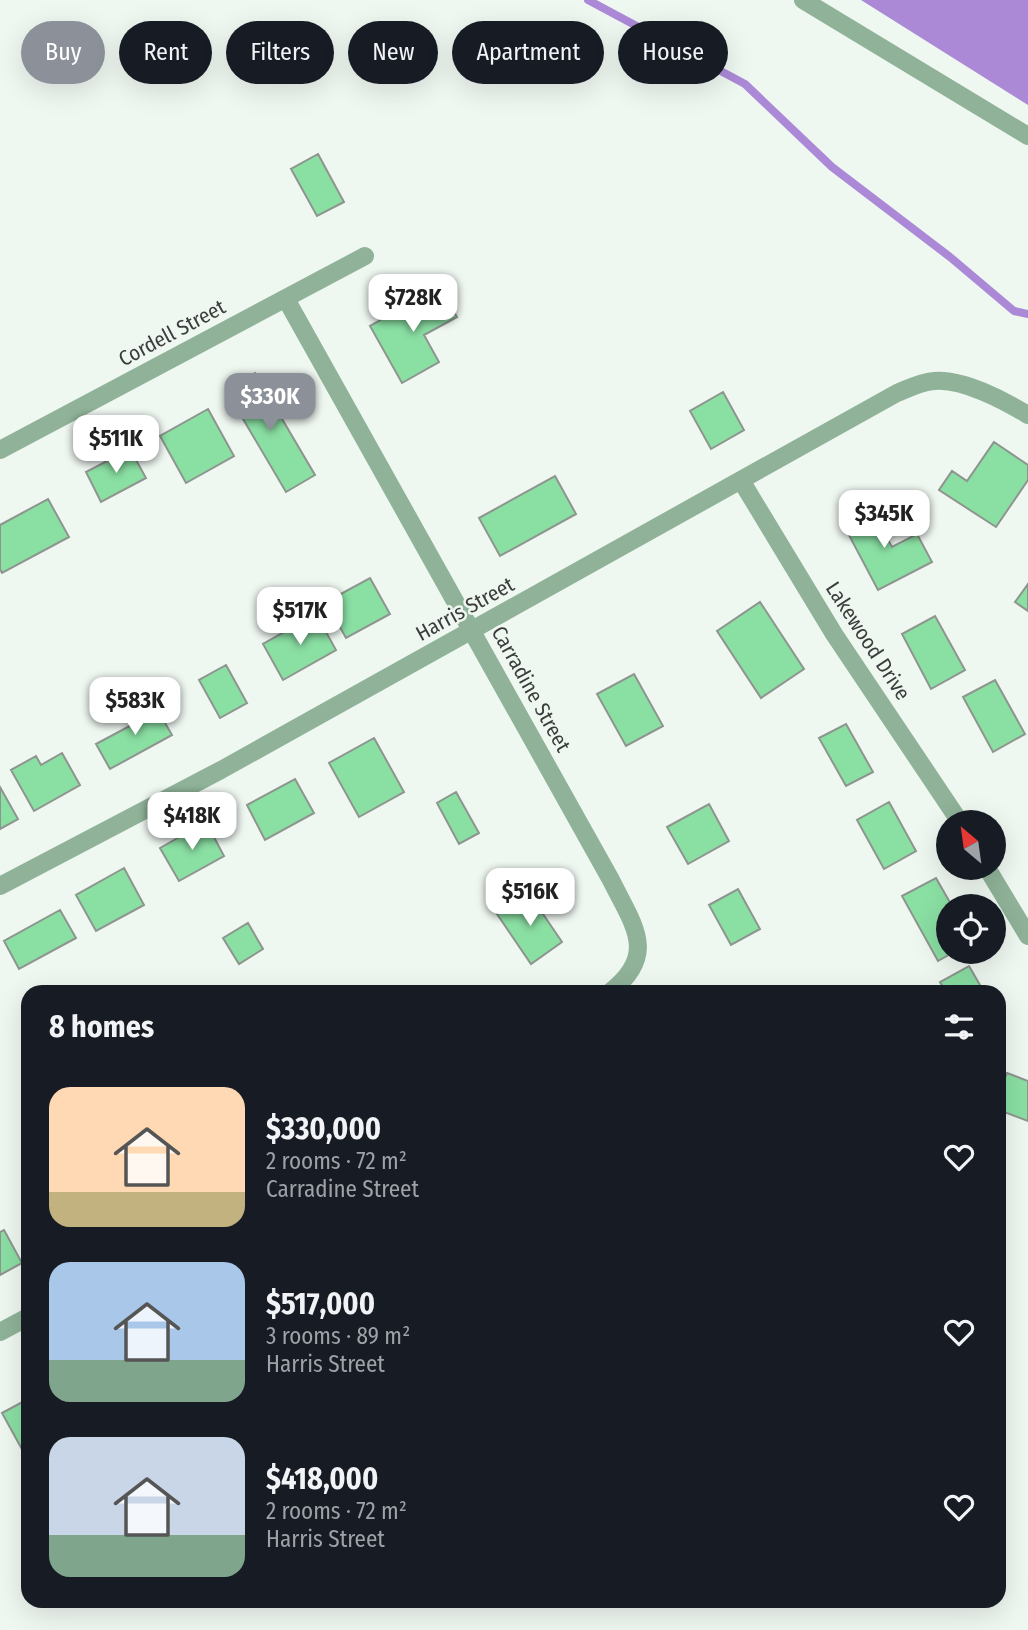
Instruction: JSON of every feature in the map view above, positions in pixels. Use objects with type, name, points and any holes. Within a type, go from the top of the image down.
[{"type":"street","points":[[803,0],[1028,136]]},
{"type":"street","name":"Cordell Street","points":[[0,450],[365,256]]},
{"type":"street","name":"Carradine Street","points":[[286,299],[473,631],[617,891],[639,936],[633,971],[618,985]]},
{"type":"street","name":"Harris Street","points":[[0,886],[221,770],[742,482],[897,393],[936,380],[954,382],[993,397],[1028,415]]},
{"type":"street","name":"Lakewood Drive","points":[[742,482],[834,634],[952,810]]},
{"type":"street","points":[[994,880],[1028,936]]},
{"type":"street","points":[[0,1332],[21,1321]]},
{"type":"shaded area","points":[[861,0],[1028,0],[1028,105]]},
{"type":"building","points":[[318,154],[344,202],[317,216],[291,169]]},
{"type":"building","points":[[440,287],[457,317],[424,335],[439,362],[402,383],[370,326]]},
{"type":"building","points":[[255,373],[315,475],[286,492],[226,390]]},
{"type":"building","points":[[723,392],[744,430],[711,449],[690,411]]},
{"type":"building","points":[[208,409],[234,456],[186,483],[160,436]]},
{"type":"building","points":[[994,442],[1028,465],[1028,480],[996,527],[939,490],[952,471],[967,481]]},
{"type":"building","points":[[130,449],[146,478],[101,502],[86,472]]},
{"type":"building","points":[[555,476],[576,514],[500,556],[479,518]]},
{"type":"building","points":[[48,499],[69,537],[2,573],[0,525]]},
{"type":"building","points":[[870,507],[892,547],[917,534],[932,562],[878,590],[842,522]]},
{"type":"building","points":[[370,578],[390,614],[346,638],[326,602]]},
{"type":"building","points":[[1028,584],[1028,611],[1015,602]]},
{"type":"building","points":[[760,602],[804,669],[761,698],[717,631]]},
{"type":"building","points":[[316,614],[336,650],[283,680],[263,644]]},
{"type":"building","points":[[935,616],[965,670],[931,689],[902,634]]},
{"type":"building","points":[[226,665],[247,703],[220,718],[199,680]]},
{"type":"building","points":[[634,674],[663,726],[626,746],[597,694]]},
{"type":"building","points":[[995,680],[1025,734],[993,752],[963,697]]},
{"type":"building","points":[[152,700],[172,735],[110,769],[96,744],[141,720],[135,709]]},
{"type":"building","points":[[846,724],[873,772],[846,786],[819,738]]},
{"type":"building","points":[[374,738],[404,792],[359,817],[329,763]]},
{"type":"building","points":[[62,753],[80,785],[34,811],[11,770],[36,756],[41,765]]},
{"type":"building","points":[[295,779],[314,813],[265,840],[247,805]]},
{"type":"building","points":[[0,787],[18,819],[0,829]]},
{"type":"building","points":[[456,792],[479,833],[459,844],[437,803]]},
{"type":"building","points":[[889,802],[916,851],[884,869],[857,820]]},
{"type":"building","points":[[709,804],[729,841],[688,864],[667,827]]},
{"type":"building","points":[[206,822],[224,856],[179,881],[160,848]]},
{"type":"building","points":[[124,868],[144,905],[96,931],[76,895]]},
{"type":"building","points":[[936,878],[945,894],[936,894],[936,957],[902,896]]},
{"type":"building","points":[[738,889],[760,929],[731,945],[709,905]]},
{"type":"building","points":[[528,892],[562,942],[531,964],[497,914]]},
{"type":"building","points":[[60,910],[76,938],[19,969],[4,941]]},
{"type":"building","points":[[248,923],[263,949],[239,964],[223,938]]},
{"type":"building","points":[[969,966],[980,985],[942,985],[940,982]]},
{"type":"building","points":[[1007,1073],[1028,1081],[1028,1121],[1006,1113]]},
{"type":"building","points":[[4,1230],[21,1264],[0,1275],[0,1232]]},
{"type":"building","points":[[21,1403],[21,1448],[2,1413]]},
{"type":"waterway","points":[[588,0],[745,84],[832,167],[950,257],[1014,311],[1028,314]]}]
